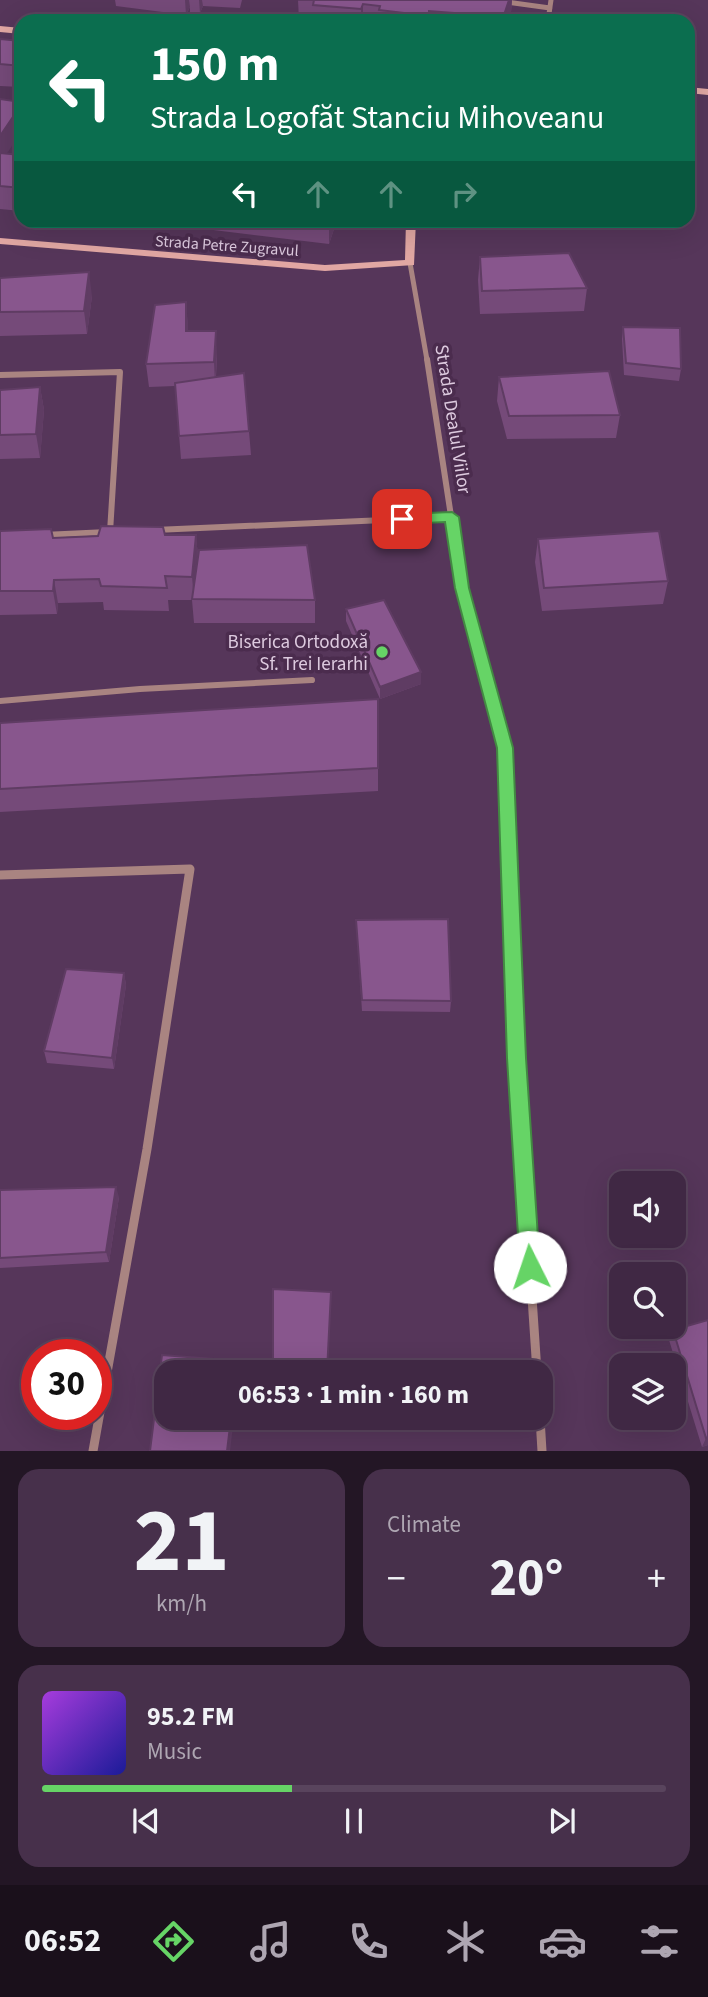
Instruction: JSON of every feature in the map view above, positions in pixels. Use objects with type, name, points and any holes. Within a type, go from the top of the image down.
[{"type":"street","points":[[492,0],[550,8]]},
{"type":"street","points":[[549,14],[551,0]]},
{"type":"street","name":"Strada Dealul Viilor","points":[[411,228],[410,263],[462,588],[505,748],[516,1058],[536,1360]]},
{"type":"street","name":"Strada Petre Zugravul","points":[[0,241],[325,268],[410,263]]},
{"type":"street","points":[[0,375],[121,372],[110,532]]},
{"type":"street","points":[[149,530],[452,517]]},
{"type":"street","points":[[28,536],[123,531]]},
{"type":"street","points":[[0,701],[140,689],[312,680]]},
{"type":"street","points":[[0,875],[190,869],[147,1149],[93,1451]]},
{"type":"street","points":[[541,1430],[542,1451]]},
{"type":"building","points":[[314,0],[509,0],[504,14],[429,11],[429,14],[412,14],[379,10],[380,6],[363,4],[361,9],[313,5]]},
{"type":"building","points":[[0,39],[14,40],[14,65],[0,64]]},
{"type":"building","points":[[0,99],[14,101],[14,115],[0,136]]},
{"type":"building","points":[[0,153],[14,154],[14,187],[0,186]]},
{"type":"building","points":[[569,253],[587,288],[482,291],[480,257]]},
{"type":"building","points":[[89,272],[84,311],[0,312],[0,278]]},
{"type":"building","points":[[186,302],[186,331],[216,331],[214,362],[146,364],[155,305]]},
{"type":"building","points":[[623,327],[680,328],[681,369],[626,363]]},
{"type":"building","points":[[609,371],[620,415],[509,416],[499,377]]},
{"type":"building","points":[[244,373],[249,431],[179,436],[175,383]]},
{"type":"building","points":[[40,387],[36,434],[0,435],[0,390]]},
{"type":"building","points":[[101,526],[163,527],[165,535],[196,535],[192,577],[165,576],[167,588],[101,586],[99,579],[54,580],[53,591],[0,591],[0,531],[51,529],[53,538],[98,536]]},
{"type":"building","points":[[659,531],[668,581],[544,588],[538,539]]},
{"type":"building","points":[[307,545],[315,600],[192,599],[199,550]]},
{"type":"building","name":"Biserica Ortodoxă Sf. Trei Ierarhi","points":[[384,600],[421,672],[380,687],[346,609]]},
{"type":"building","points":[[378,699],[378,768],[0,789],[0,723]]},
{"type":"building","points":[[448,919],[451,1001],[362,1000],[356,920]]},
{"type":"building","points":[[66,969],[124,973],[112,1058],[44,1051]]},
{"type":"building","points":[[116,1187],[106,1252],[0,1258],[0,1190]]},
{"type":"building","points":[[273,1289],[331,1292],[328,1360],[273,1360]]},
{"type":"building","points":[[708,1320],[706,1438],[686,1373],[686,1353],[680,1353],[676,1339],[686,1339],[686,1326]]},
{"type":"building","points":[[162,1355],[225,1360],[161,1360]]},
{"type":"building","points":[[154,1419],[154,1430],[230,1430],[227,1451],[150,1451]]},
{"type":"place","name":"Biserica Ortodoxă Sf. Trei Ierarhi","points":[[382,652]]},
{"type":"route","points":[[402,519],[452,517],[462,588],[505,748],[516,1058],[530,1267]]}]
